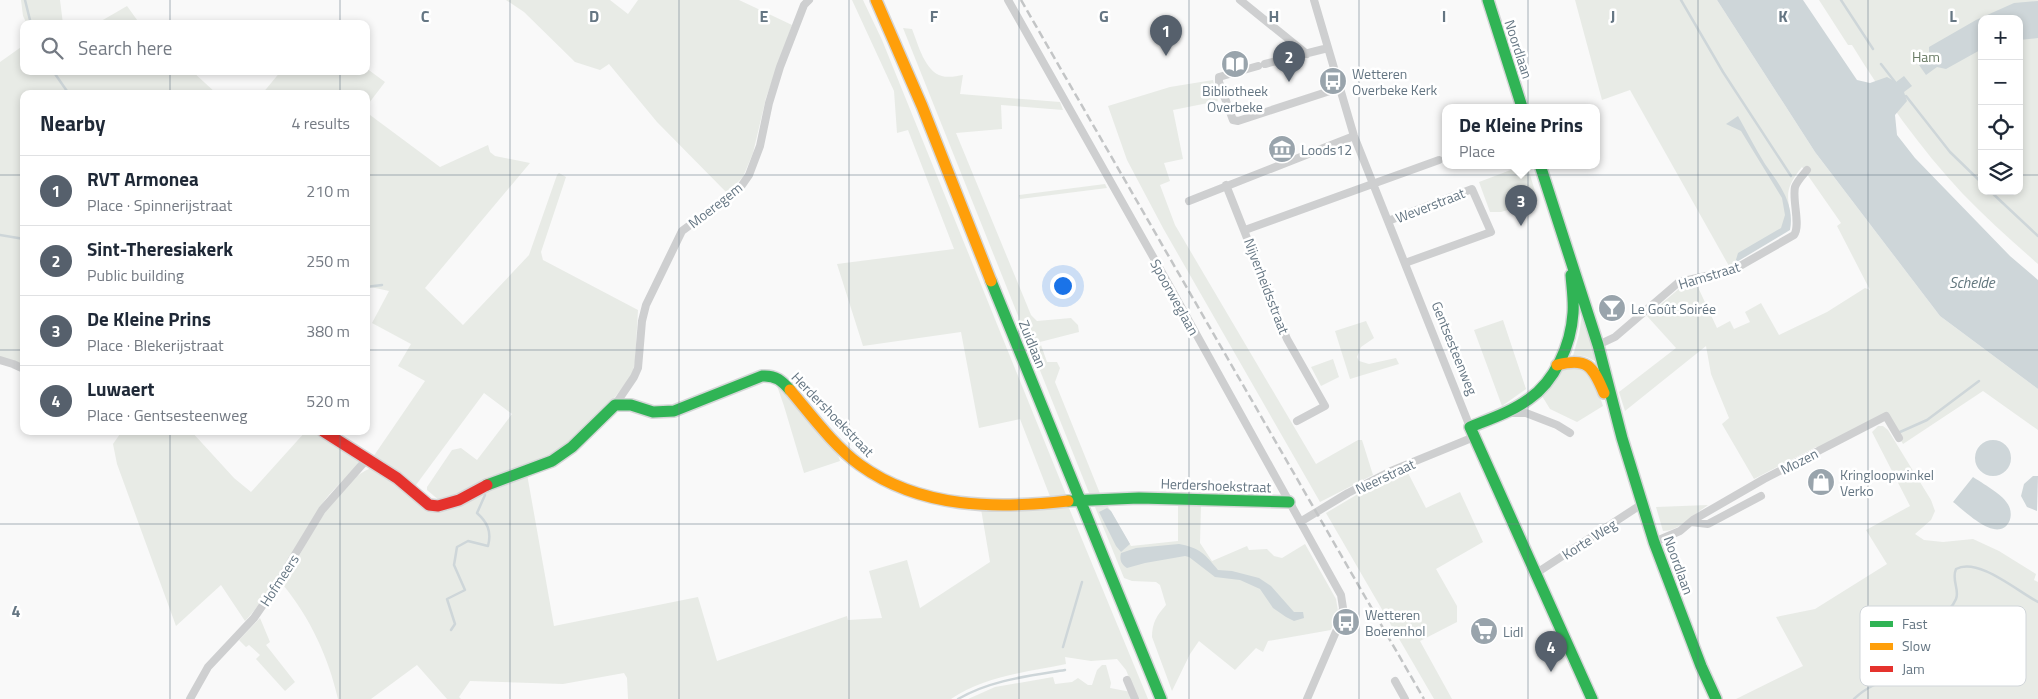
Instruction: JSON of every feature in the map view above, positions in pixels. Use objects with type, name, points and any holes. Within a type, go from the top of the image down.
[{"type":"street","name":"Moeregem","points":[[615,405],[638,368],[642,321],[646,305],[682,231],[740,188],[749,175],[760,146],[769,103],[780,68],[804,6],[809,0]]},
{"type":"street","name":"Zuidlaan","points":[[876,0],[922,106],[978,249],[1161,699]]},
{"type":"street","name":"Spoorweglaan","points":[[1008,0],[1169,285],[1340,595],[1343,608],[1341,620],[1307,699]]},
{"type":"street","points":[[1240,0],[1306,54]]},
{"type":"street","name":"Gentsesteenweg","points":[[1314,0],[1354,136],[1372,183],[1472,432],[1592,699]]},
{"type":"street","name":"Noordlaan","points":[[1488,0],[1521,104]]},
{"type":"street","points":[[1328,48],[1219,77],[1230,115],[1233,120],[1238,121],[1339,88]]},
{"type":"street","points":[[1189,201],[1354,136]]},
{"type":"street","name":"Nijverheidsstraat","points":[[1297,422],[1325,406],[1287,339],[1245,230],[1439,160]]},
{"type":"street","name":"Noordlaan","points":[[1541,169],[1598,345],[1622,438],[1654,542],[1701,666],[1716,699]]},
{"type":"street","name":"Hamstraat","points":[[1598,345],[1615,337],[1679,282],[1733,270],[1794,235],[1797,226],[1794,197],[1796,184],[1807,170]]},
{"type":"street","points":[[1226,185],[1245,230]]},
{"type":"street","name":"Weverstraat","points":[[1388,221],[1472,189],[1491,232],[1405,263]]},
{"type":"street","name":"Noordlaan","points":[[1472,432],[1502,413],[1525,402],[1543,387],[1557,365],[1571,330],[1573,314],[1570,260]]},
{"type":"street","points":[[0,360],[20,367]]},
{"type":"street","name":"Noordlaan","points":[[1557,365],[1576,361],[1583,362],[1594,369],[1622,438]]},
{"type":"street","name":"Herdershoekstraat","points":[[615,405],[631,405],[653,412],[674,411],[755,377],[771,375],[781,380],[852,459],[869,472],[919,494],[947,501],[982,506],[1014,506],[1080,499],[1166,498],[1289,502]]},
{"type":"street","points":[[329,435],[397,478],[429,505],[445,506],[481,487],[552,461],[572,447],[615,405]]},
{"type":"street","points":[[1502,413],[1526,413],[1557,425],[1570,433]]},
{"type":"street","name":"Mozen","points":[[1654,542],[1680,531],[1691,522],[1764,478],[1886,416],[1900,438]]},
{"type":"street","name":"Neerstraat","points":[[1300,522],[1348,493],[1472,432]]},
{"type":"street","name":"Hofmeers","points":[[190,699],[208,667],[254,618],[276,586],[322,510],[367,459]]},
{"type":"street","name":"Mozen","points":[[1691,522],[1708,524],[1761,496]]},
{"type":"street","name":"Korte Weg","points":[[1535,574],[1642,504]]},
{"type":"street","points":[[1127,680],[1135,699]]},
{"type":"street","points":[[1395,681],[1405,699]]},
{"type":"green space","points":[[21,0],[60,0],[62,20],[25,20]]},
{"type":"green space","points":[[506,0],[610,0],[628,14],[638,0],[739,0],[792,25],[766,98],[753,153],[743,177],[727,193],[657,122],[609,64],[600,70],[575,62],[524,12]]},
{"type":"green space","points":[[852,0],[863,0],[882,40],[1067,497],[1051,499],[1020,419],[979,428],[961,332],[863,346],[837,264],[954,249],[908,130],[897,133],[894,91]]},
{"type":"green space","points":[[1575,0],[1717,0],[1815,152],[1940,316],[2038,389],[2038,430],[1983,391],[1903,444],[1886,416],[1821,450],[1816,447],[1754,479],[1722,424],[1729,418],[1711,374],[1706,346],[1625,411],[1619,392],[1676,348],[1647,316],[1681,287],[1696,283],[1717,328],[1730,321],[1734,329],[1750,322],[1745,312],[1761,303],[1779,335],[1827,312],[1865,288],[1870,290],[1837,226],[1841,223],[1802,167],[1795,176],[1789,191],[1790,229],[1729,266],[1630,90],[1602,100]]},
{"type":"green space","name":"Ham","points":[[1819,0],[2038,0],[2038,264],[1980,211],[1947,176],[1903,122],[1852,45],[1848,45]]},
{"type":"green space","points":[[127,6],[137,20],[103,20]]},
{"type":"green space","points":[[903,28],[912,29],[923,57],[936,73],[947,77],[963,75],[960,94],[1060,102],[1063,110],[1001,105],[1002,129],[956,133],[1031,315],[1037,321],[1071,318],[1078,325],[1079,332],[1040,342],[1047,362],[1057,362],[1060,368],[1055,382],[1101,496],[1089,493]]},
{"type":"green space","points":[[20,48],[20,75],[196,75],[213,90],[20,90],[20,363],[0,357],[0,62]]},
{"type":"green space","points":[[370,71],[385,82],[370,102],[370,90],[265,90],[278,75],[370,75]]},
{"type":"green space","points":[[1213,80],[1218,101],[1173,110],[1183,159],[1164,163],[1170,181],[1160,185],[1175,225],[1316,464],[1358,440],[1362,440],[1373,475],[1320,502],[1163,228],[1127,160],[1108,106],[1170,87]]},
{"type":"green space","points":[[370,115],[440,167],[488,145],[490,152],[495,156],[530,163],[425,288],[463,325],[529,255],[557,175],[559,173],[566,177],[541,252],[543,260],[638,310],[635,362],[632,375],[605,410],[589,426],[550,458],[463,494],[440,501],[427,490],[427,487],[452,450],[461,448],[477,460],[512,414],[484,393],[413,489],[373,457],[425,381],[398,366],[411,344],[372,323],[389,291],[370,287]]},
{"type":"green space","points":[[1513,169],[1528,169],[1538,201],[1501,212],[1490,212],[1479,182]]},
{"type":"green space","points":[[1105,184],[1107,188],[1020,199],[1019,195]]},
{"type":"green space","points":[[1584,314],[1599,364],[1587,357],[1573,356],[1582,315]]},
{"type":"green space","points":[[1503,320],[1526,389],[1502,406],[1474,330]]},
{"type":"green space","points":[[1366,321],[1374,338],[1361,347],[1357,357],[1359,361],[1369,364],[1396,358],[1399,364],[1350,379],[1335,331]]},
{"type":"green space","points":[[1333,359],[1339,377],[1321,386],[1311,367]]},
{"type":"green space","points":[[1575,364],[1592,373],[1603,406],[1577,422],[1550,409],[1542,396],[1566,367]]},
{"type":"green space","points":[[775,380],[835,445],[840,461],[804,473]]},
{"type":"green space","points":[[1878,426],[1883,426],[1888,430],[1931,500],[1935,511],[1931,520],[1915,534],[1924,540],[1943,542],[1973,539],[1999,551],[2036,574],[2034,580],[2038,582],[2038,699],[1736,699],[1803,666],[1776,617],[1815,609],[1887,564],[1866,530],[1910,506],[1872,432]]},
{"type":"green space","points":[[119,435],[195,435],[234,478],[251,492],[302,435],[322,435],[334,440],[358,459],[359,463],[325,500],[267,594],[245,621],[221,585],[176,626],[117,464],[113,444]]},
{"type":"green space","points":[[372,468],[386,476],[429,510],[436,511],[453,507],[494,487],[527,474],[554,626],[698,597],[717,661],[847,616],[848,620],[882,618],[869,571],[907,560],[920,608],[990,562],[981,509],[1065,505],[1069,508],[1148,699],[1138,699],[1126,670],[1117,659],[1091,661],[1065,657],[1066,664],[992,680],[964,691],[951,699],[628,699],[627,678],[624,673],[563,684],[470,681],[459,697],[461,699],[447,699],[417,665],[371,699],[338,699],[324,654],[317,639],[302,611],[283,585],[310,537],[333,502],[345,487],[359,475]]},
{"type":"green space","points":[[1407,471],[1426,508],[1460,492],[1483,542],[1436,569],[1457,606],[1457,622],[1420,641],[1452,699],[1434,699],[1326,513],[1363,491]]},
{"type":"green space","points":[[1106,503],[1131,546],[1178,541],[1178,505],[1201,505],[1200,543],[1212,561],[1247,546],[1249,550],[1267,549],[1274,556],[1282,558],[1305,544],[1336,599],[1338,611],[1331,630],[1268,641],[1263,652],[1256,648],[1235,670],[1199,641],[1190,654],[1172,691],[1152,637],[1156,620],[1166,605],[1160,585],[1156,582],[1132,581],[1124,578],[1095,507]]},
{"type":"green space","points":[[1708,505],[1681,525],[1663,531],[1656,507]]},
{"type":"green space","points":[[260,618],[270,642],[266,645],[295,682],[285,691],[256,659],[260,655],[249,645],[246,647],[239,640]]},
{"type":"green space","points":[[1102,665],[1106,665],[1111,683],[1110,688],[1131,692],[1133,699],[968,699],[995,687],[1053,677],[1055,684],[1072,682],[1078,678],[1088,685],[1092,685],[1097,670]]},
{"type":"water","name":"Schelde","points":[[1717,0],[1803,0],[1857,80],[1870,83],[1887,77],[1896,82],[1904,76],[1912,86],[1904,92],[1907,101],[1895,115],[1897,135],[1915,158],[2010,256],[2038,280],[2038,389],[1940,316],[1815,152]]},
{"type":"water","points":[[2038,1],[2038,38],[2023,40],[2023,15],[1987,15],[2014,3]]},
{"type":"water","points":[[1978,19],[1978,51],[1946,69],[1937,67],[1926,75],[1919,65],[1929,56],[1929,47]]},
{"type":"water","points":[[1738,116],[1761,158],[1785,194],[1791,220],[1790,230],[1735,263],[1738,253],[1781,228],[1785,215],[1782,198],[1741,131],[1726,124]]},
{"type":"water","points":[[1993,440],[2000,441],[2006,445],[2010,451],[2010,465],[2006,471],[2000,475],[1993,476],[1986,475],[1980,471],[1976,465],[1975,458],[1976,451],[1980,445],[1986,441]]},
{"type":"water","points":[[2033,476],[2038,476],[2037,511],[2027,507],[2021,496],[2024,484]]},
{"type":"water","points":[[1973,477],[1996,492],[2008,505],[2011,517],[2004,528],[1989,528],[1981,524],[1953,502]]},
{"type":"water","points":[[1107,508],[1111,511],[1130,544],[1121,552],[1099,512]]},
{"type":"water","points":[[1179,544],[1202,552],[1218,570],[1232,571],[1259,578],[1271,586],[1294,612],[1303,612],[1304,618],[1294,621],[1286,617],[1273,608],[1260,589],[1240,580],[1215,577],[1189,557],[1185,556],[1145,563],[1127,568],[1122,564],[1121,553],[1136,548]]},
{"type":"waterway","points":[[25,0],[30,20]]},
{"type":"waterway","points":[[1681,0],[1723,72],[1791,176]]},
{"type":"waterway","points":[[1841,0],[1873,49]]},
{"type":"waterway","points":[[1881,64],[1895,82]]},
{"type":"waterway","points":[[56,75],[66,90]]},
{"type":"waterway","points":[[1906,96],[1950,152],[1978,179]]},
{"type":"waterway","points":[[1994,195],[2038,236]]},
{"type":"waterway","points":[[0,235],[20,238]]},
{"type":"waterway","points":[[370,286],[382,285]]},
{"type":"waterway","points":[[1900,432],[1927,420],[1979,381]]},
{"type":"waterway","points":[[451,630],[455,624],[447,599],[465,590],[454,565],[457,547],[468,541],[488,546],[488,527],[477,513],[485,495]]},
{"type":"waterway","points":[[1952,606],[1957,596],[1954,577],[1956,569],[1965,567],[1986,571],[2038,602]]},
{"type":"waterway","points":[[1063,647],[1082,582]]},
{"type":"waterway","points":[[958,699],[983,687],[997,683],[1065,670]]},
{"type":"waterway","points":[[1854,699],[1872,686]]},
{"type":"railway","points":[[1021,0],[1424,699]]},
{"type":"traffic: fast","points":[[1488,0],[1521,104]]},
{"type":"traffic: fast","points":[[1541,169],[1598,345],[1622,438],[1654,542],[1701,666],[1716,699]]},
{"type":"traffic: fast","points":[[1571,275],[1572,325],[1565,350],[1554,372],[1547,382],[1522,404],[1470,427],[1592,699]]},
{"type":"traffic: fast","points":[[991,281],[1161,699]]},
{"type":"traffic: fast","points":[[487,485],[552,461],[572,447],[615,405],[631,405],[653,412],[674,411],[762,376],[771,376],[778,379],[790,390]]},
{"type":"traffic: fast","points":[[1068,501],[1139,498],[1289,502]]},
{"type":"traffic: slow","points":[[876,0],[922,106],[991,281]]},
{"type":"traffic: slow","points":[[1557,365],[1575,362],[1588,366],[1596,376],[1604,393]]},
{"type":"traffic: slow","points":[[790,390],[823,430],[850,457],[884,480],[908,490],[934,498],[987,505],[1041,504],[1068,501]]},
{"type":"traffic: jam","points":[[329,435],[397,478],[429,505],[438,506],[459,500],[487,485]]},
{"type":"place","name":"RVT Armonea","points":[[1166,56]]},
{"type":"place","name":"Bibliotheek Overbeke","points":[[1235,64]]},
{"type":"place","name":"Wetteren Overbeke Kerk","points":[[1333,81]]},
{"type":"place","name":"Sint-Theresiakerk","points":[[1289,82]]},
{"type":"place","name":"Loods12","points":[[1282,149]]},
{"type":"place","name":"De Kleine Prins","points":[[1521,226]]},
{"type":"place","name":"Le Goût Soirée","points":[[1612,308]]},
{"type":"place","name":"Kringloopwinkel Verko","points":[[1821,482]]},
{"type":"place","name":"Wetteren Boerenhol","points":[[1346,622]]},
{"type":"place","name":"Lidl","points":[[1484,631]]},
{"type":"place","name":"Luwaert","points":[[1551,672]]}]
